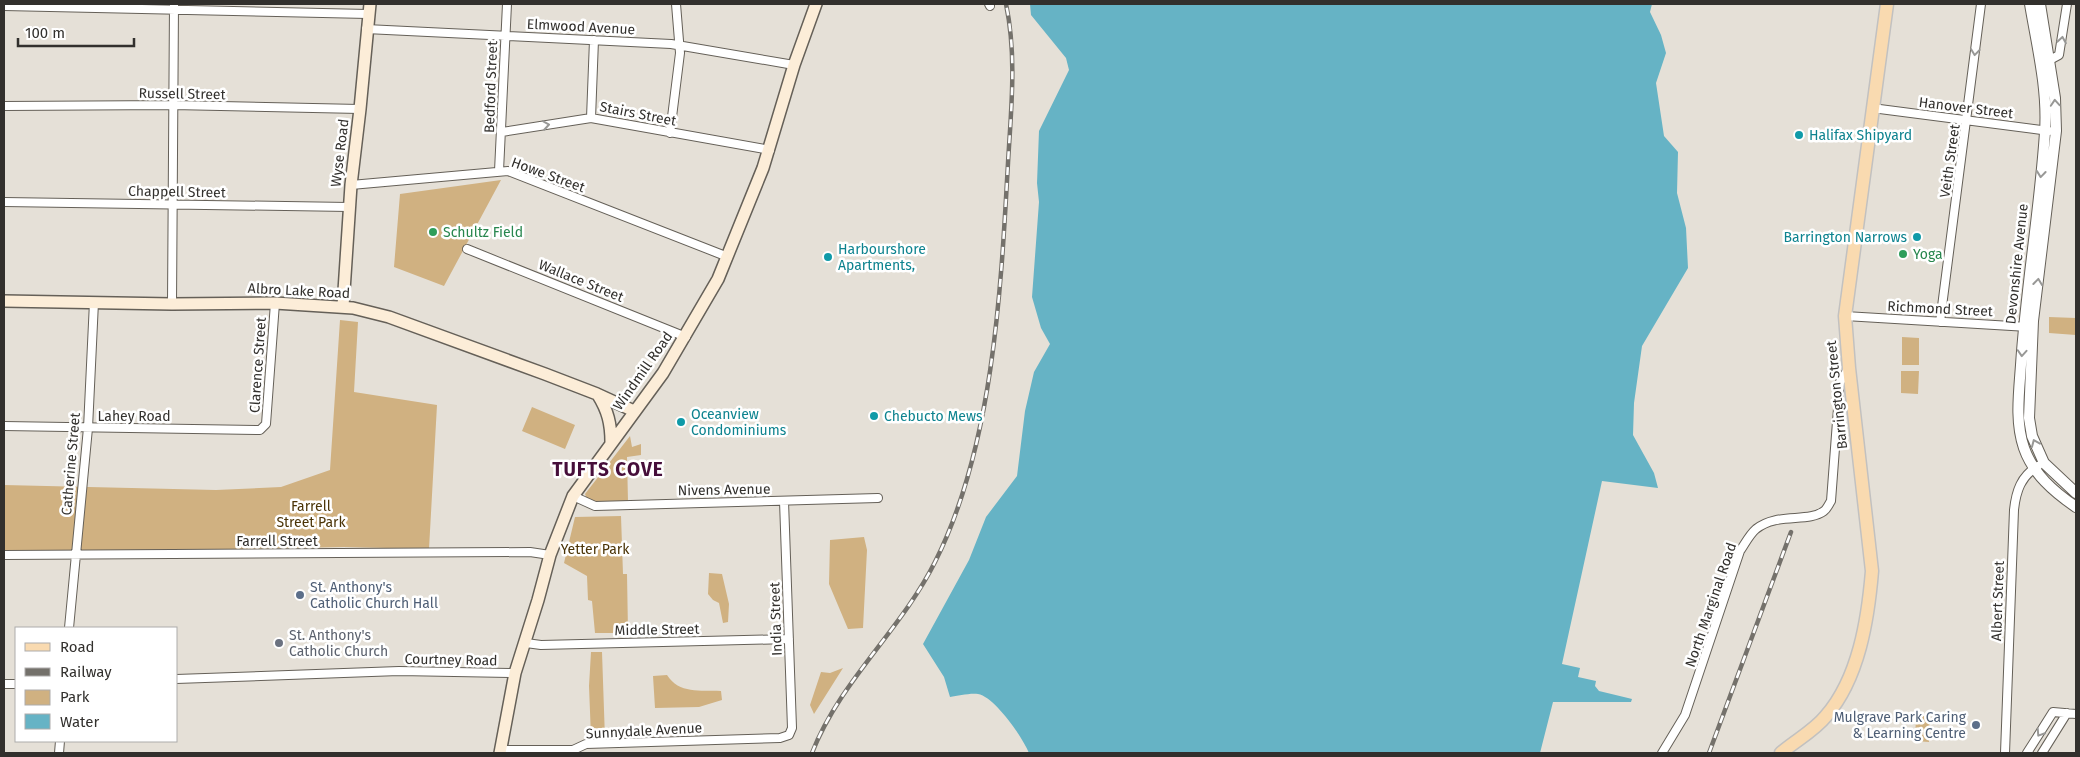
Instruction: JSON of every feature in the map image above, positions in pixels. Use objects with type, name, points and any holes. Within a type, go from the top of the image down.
[{"type":"main road","name":"Windmill Road","points":[[500,752],[515,673],[526,643],[550,555],[574,496],[611,442],[663,373],[686,337],[728,257],[770,150],[794,64],[816,4]]},
{"type":"main road","name":"Barrington Street","points":[[1781,753],[1826,718],[1845,691],[1863,633],[1869,601],[1872,571],[1849,368],[1846,316],[1886,4]]},
{"type":"main road","name":"Wyse Road","points":[[342,306],[351,185],[369,9]]},
{"type":"main road","name":"Albro Lake Road","points":[[4,301],[172,304],[275,302],[342,306],[389,317],[597,394],[634,412]]},
{"type":"main road","points":[[597,394],[606,407],[610,421],[611,442]]},
{"type":"street","name":"Bedford Street","points":[[499,171],[507,4]]},
{"type":"street","points":[[670,134],[680,44],[676,4]]},
{"type":"street","name":"Veith Street","points":[[1940,322],[1968,121],[1981,4]]},
{"type":"street","name":"Devonshire Avenue","points":[[2030,4],[2055,98],[2056,131],[2028,327],[2029,418],[2032,436],[2044,463],[2076,494]]},
{"type":"street","name":"Devonshire Avenue","points":[[2040,4],[2044,62],[2045,130],[2019,429],[2024,449],[2034,468],[2046,482],[2076,506]]},
{"type":"street","points":[[2044,62],[2060,55],[2067,4]]},
{"type":"street","points":[[4,6],[369,9]]},
{"type":"street","points":[[172,304],[174,6]]},
{"type":"street","name":"Elmwood Avenue","points":[[366,29],[680,44],[794,64]]},
{"type":"street","points":[[592,118],[594,40]]},
{"type":"street","name":"Russell Street","points":[[4,106],[360,109]]},
{"type":"street","name":"Hanover Street","points":[[1872,108],[2056,131]]},
{"type":"street","name":"Stairs Street","points":[[502,132],[592,118],[670,134],[770,150]]},
{"type":"street","name":"Howe Street","points":[[351,185],[508,171],[728,257]]},
{"type":"street","name":"Chappell Street","points":[[4,202],[349,207]]},
{"type":"street","name":"Wallace Street","points":[[467,249],[686,337]]},
{"type":"street","name":"Catherine Street","points":[[69,627],[88,428],[94,302]]},
{"type":"street","name":"Clarence Street","points":[[264,428],[266,424],[275,302]]},
{"type":"street","name":"Richmond Street","points":[[1846,316],[2028,327]]},
{"type":"street","name":"North Marginal Road","points":[[1662,753],[1685,715],[1740,551],[1747,540],[1756,529],[1766,523],[1781,518],[1814,515],[1825,511],[1831,501],[1840,382],[1849,368]]},
{"type":"street","name":"Lahey Road","points":[[4,426],[260,430],[264,428]]},
{"type":"street","name":"Albert Street","points":[[2005,753],[2014,510],[2020,483],[2026,474],[2044,463]]},
{"type":"street","name":"Nivens Avenue","points":[[574,496],[595,506],[878,498]]},
{"type":"street","name":"India Street","points":[[784,501],[792,728],[789,735]]},
{"type":"street","name":"Farrell Street","points":[[4,555],[530,552],[550,555]]},
{"type":"street","name":"Middle Street","points":[[526,643],[541,645],[789,639]]},
{"type":"street","name":"Courtney Road","points":[[178,679],[399,671],[515,673]]},
{"type":"street","points":[[2026,753],[2053,712],[2076,714]]},
{"type":"street","points":[[2042,753],[2067,713]]},
{"type":"street","name":"Sunnydale Avenue","points":[[500,752],[574,750],[586,744],[780,738],[789,735]]},
{"type":"green space","points":[[501,180],[444,286],[394,267],[400,194]]},
{"type":"green space","points":[[2049,317],[2076,318],[2076,335],[2049,333]]},
{"type":"green space","name":"Farrell Street Park","points":[[340,320],[358,322],[354,392],[437,405],[429,549],[344,547],[4,554],[4,485],[216,490],[281,487],[330,470]]},
{"type":"green space","points":[[1902,337],[1919,338],[1919,365],[1902,365]]},
{"type":"green space","points":[[1901,371],[1919,371],[1918,394],[1901,393]]},
{"type":"green space","points":[[532,407],[575,425],[565,449],[522,431]]},
{"type":"green space","points":[[630,436],[632,447],[641,444],[641,455],[627,457],[628,502],[597,503],[587,499],[585,494]]},
{"type":"green space","name":"Yetter Park","points":[[621,516],[623,574],[627,574],[628,632],[615,635],[615,633],[595,633],[592,601],[588,600],[587,576],[564,563],[575,517]]},
{"type":"green space","points":[[864,537],[867,550],[863,628],[848,629],[829,584],[830,540]]},
{"type":"green space","points":[[709,573],[722,574],[729,604],[728,622],[723,623],[719,603],[708,594]]},
{"type":"green space","points":[[591,652],[602,652],[605,739],[591,737],[589,686]]},
{"type":"green space","points":[[843,668],[814,714],[810,705],[821,672],[830,673]]},
{"type":"green space","points":[[667,675],[672,681],[684,688],[698,691],[721,691],[722,700],[699,707],[655,708],[653,676]]},
{"type":"green space","points":[[1916,716],[1930,716],[1929,742],[1915,741]]},
{"type":"water","points":[[1030,4],[1652,4],[1650,12],[1661,35],[1666,53],[1656,83],[1664,136],[1678,152],[1677,193],[1686,228],[1688,268],[1642,346],[1634,403],[1633,435],[1654,473],[1658,488],[1602,481],[1562,664],[1580,668],[1578,677],[1596,681],[1595,686],[1599,691],[1632,699],[1631,702],[1553,702],[1540,753],[1029,753],[1008,719],[985,697],[978,694],[967,694],[950,697],[944,677],[923,644],[969,560],[986,517],[1017,476],[1025,411],[1034,372],[1050,344],[1041,328],[1032,297],[1039,202],[1037,183],[1039,131],[1069,70],[1066,58],[1031,15]]},
{"type":"railway","points":[[812,753],[838,702],[921,587],[935,562],[955,517],[970,469],[982,419],[991,367],[1002,263],[1012,83],[1011,43],[1006,4]]},
{"type":"railway","points":[[1709,753],[1791,532]]},
{"type":"place","name":"Halifax Shipyard","points":[[1799,135]]},
{"type":"place","name":"Schultz Field","points":[[433,232]]},
{"type":"place","name":"Barrington Narrows","points":[[1917,237]]},
{"type":"place","name":"Yoga","points":[[1903,254]]},
{"type":"place","name":"Harbourshore Apartments,","points":[[828,257]]},
{"type":"place","name":"Chebucto Mews","points":[[874,416]]},
{"type":"place","name":"Oceanview Condominiums","points":[[681,422]]},
{"type":"place","name":"St. Anthony's Catholic Church Hall","points":[[300,595]]},
{"type":"place","name":"St. Anthony's Catholic Church","points":[[279,643]]},
{"type":"place","name":"Mulgrave Park Caring & Learning Centre","points":[[1976,725]]},
{"type":"district","name":"TUFTS COVE","points":[[608,469]]}]
